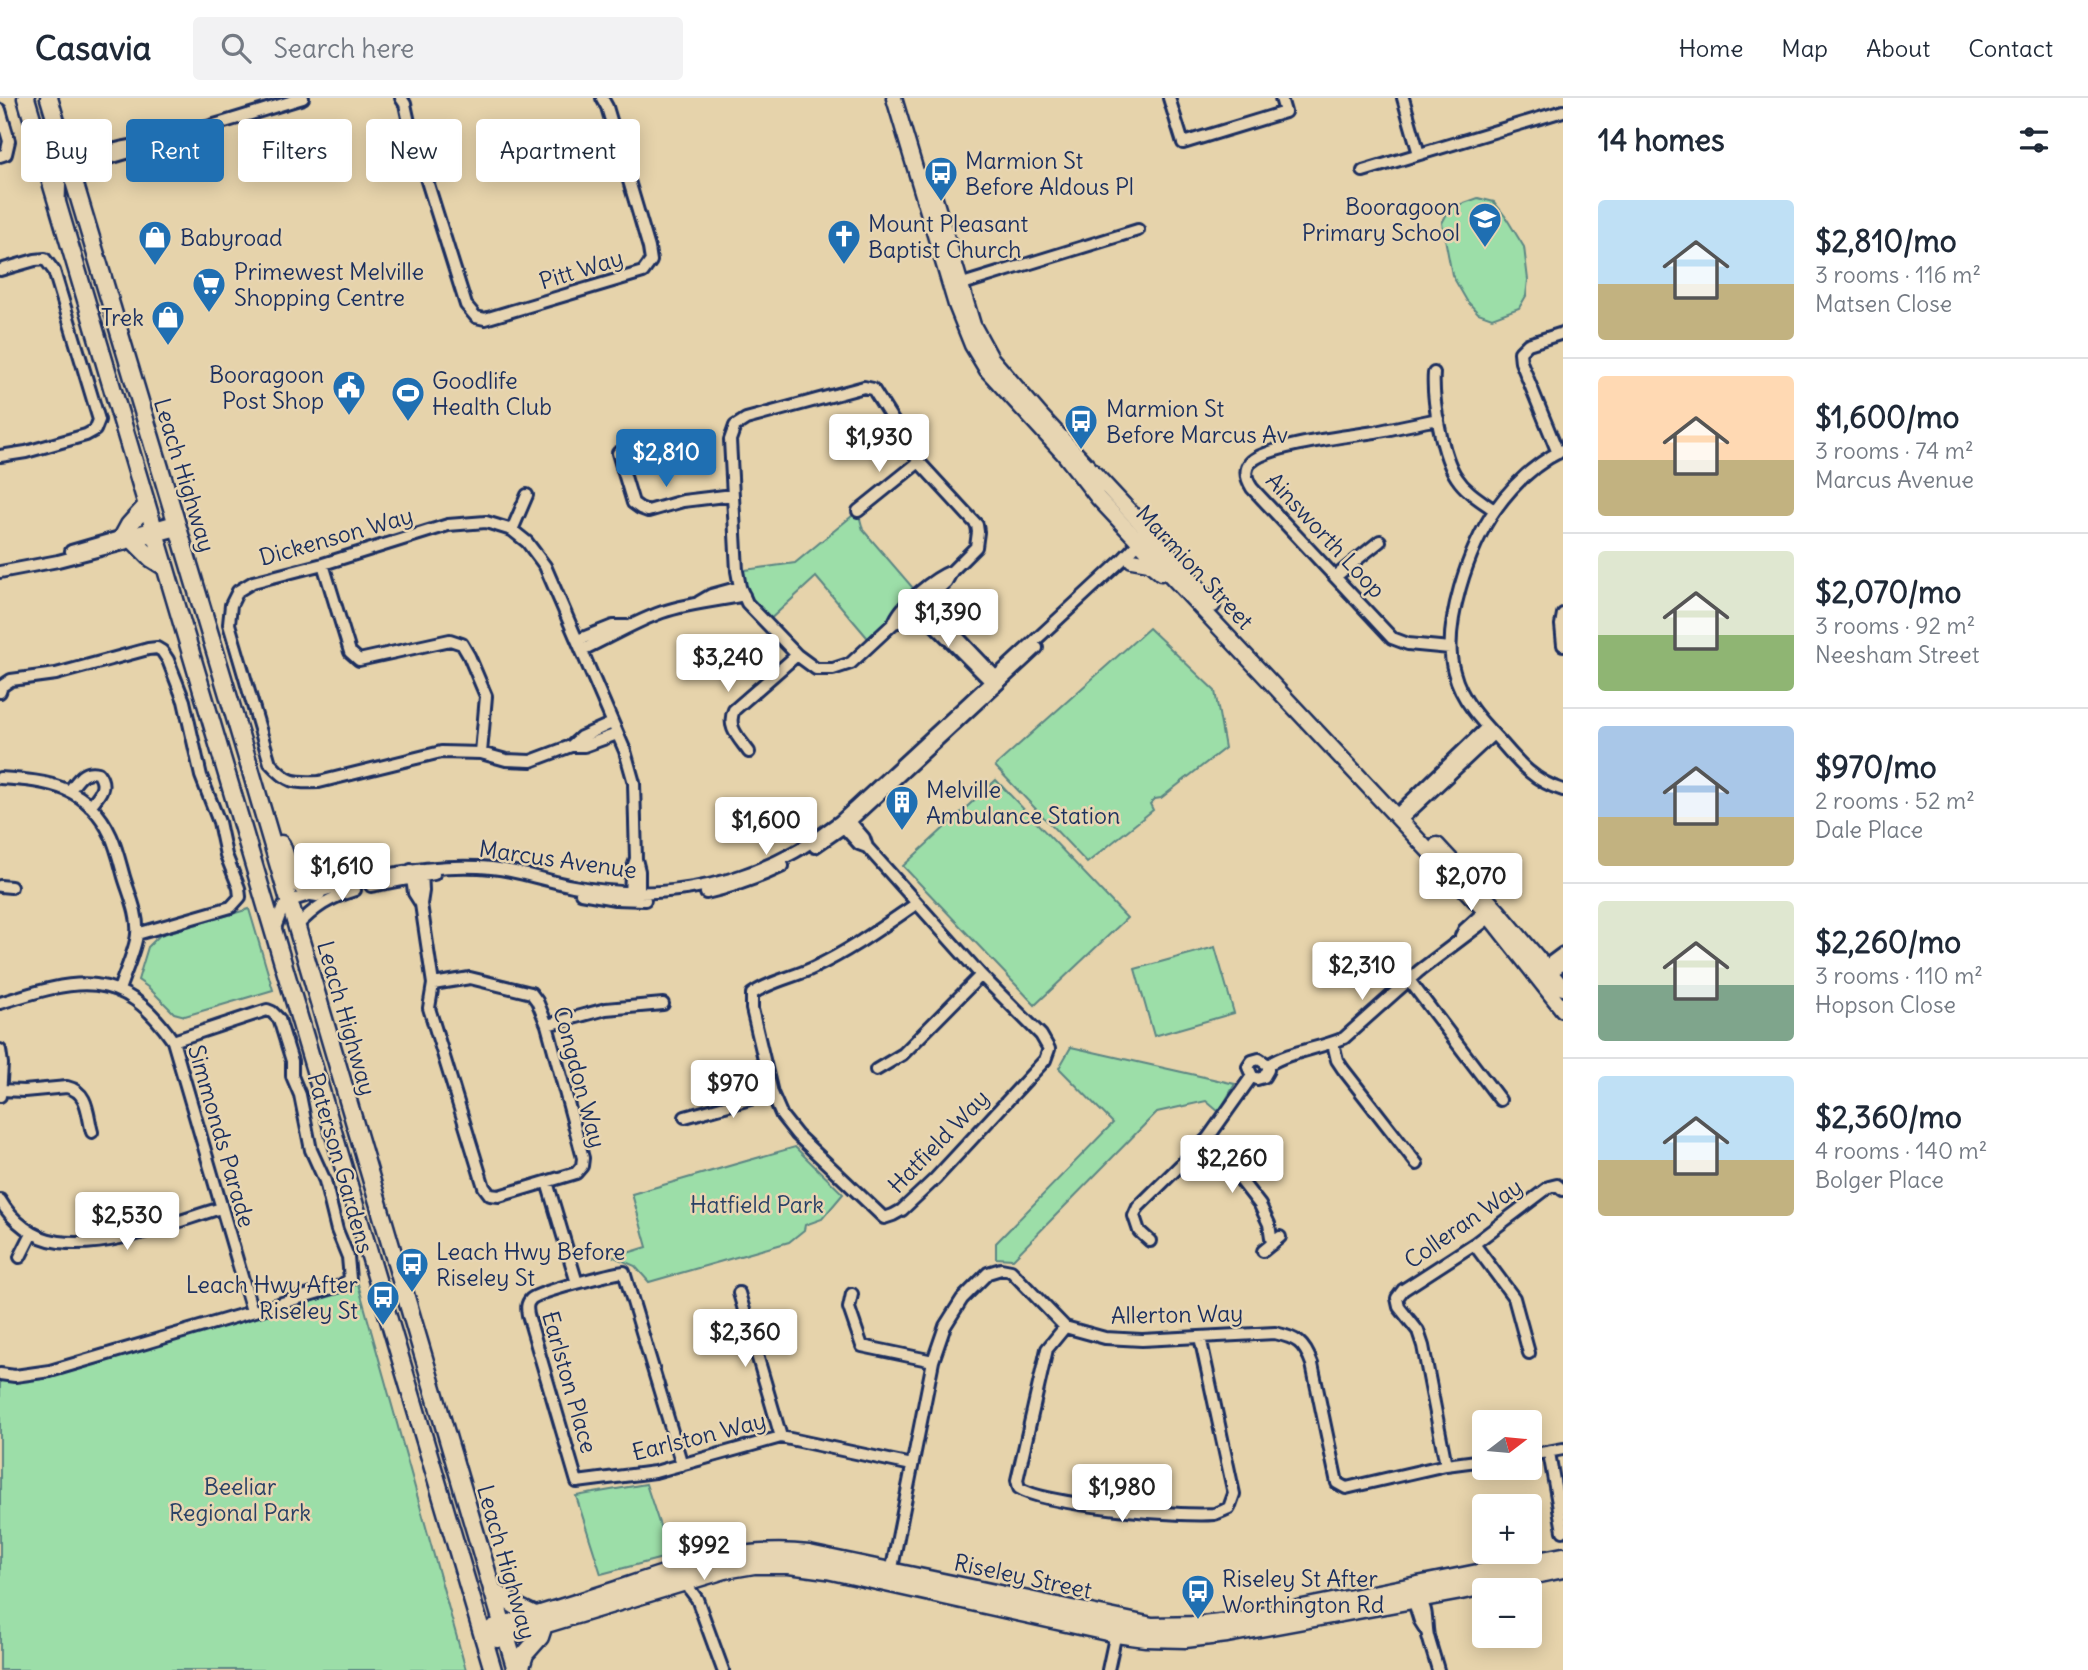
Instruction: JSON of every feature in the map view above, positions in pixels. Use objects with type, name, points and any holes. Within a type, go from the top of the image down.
[{"type":"highway","name":"Leach Highway","points":[[26,98],[493,1670]]},
{"type":"highway","name":"Leach Highway","points":[[49,98],[55,119]]},
{"type":"highway","name":"Leach Highway","points":[[74,182],[504,1631],[518,1670]]},
{"type":"highway","points":[[147,505],[129,525],[129,539],[165,567]]},
{"type":"highway","points":[[247,758],[262,783],[292,872],[306,890],[317,893]]},
{"type":"highway","points":[[349,1107],[346,1124],[367,1199],[362,1203],[354,1200]]},
{"type":"highway","points":[[369,1254],[391,1248]]},
{"type":"highway","name":"Riseley Street","points":[[540,1620],[688,1566],[740,1554],[809,1554],[890,1578],[1159,1638],[1227,1634],[1419,1599],[1563,1569]]},
{"type":"highway","name":"Riseley Street","points":[[1117,1627],[1202,1625],[1238,1621],[1563,1556]]},
{"type":"highway","name":"Riseley Street","points":[[483,1637],[754,1565],[789,1565],[890,1578]]},
{"type":"highway","points":[[492,1590],[540,1620],[540,1637],[525,1654],[518,1670]]},
{"type":"main road","name":"Marmion Street","points":[[894,98],[955,286],[980,340],[1001,372],[1200,605],[1402,814]]},
{"type":"main road","name":"Marmion Street","points":[[904,98],[955,286]]},
{"type":"main road","name":"Marmion Street","points":[[1147,540],[1201,592],[1563,988]]},
{"type":"main road","points":[[1132,560],[1149,563],[1200,605]]},
{"type":"main road","name":"Marmion Street","points":[[1547,971],[1563,1010]]},
{"type":"street","points":[[224,121],[303,98]]},
{"type":"street","name":"Pitt Way","points":[[404,100],[410,127],[466,304],[476,317],[485,319],[643,272],[651,261],[603,98]]},
{"type":"street","points":[[1169,98],[1183,144],[1285,112],[1281,98]]},
{"type":"street","points":[[1403,98],[1419,154]]},
{"type":"street","points":[[0,110],[9,141],[6,154],[0,156]]},
{"type":"street","points":[[1363,171],[1563,111]]},
{"type":"street","points":[[75,185],[92,165],[126,154]]},
{"type":"street","points":[[58,206],[62,182]]},
{"type":"street","points":[[955,286],[1138,230]]},
{"type":"street","points":[[0,270],[35,260],[45,259],[50,263],[99,420],[98,426],[86,435],[26,452],[0,456]]},
{"type":"street","points":[[1563,333],[1528,344],[1520,352],[1521,362],[1561,452],[1525,477],[1494,510],[1475,547],[1461,589],[1451,623],[1450,649],[1454,672],[1463,695],[1490,730],[1533,776],[1563,790]]},
{"type":"street","points":[[1434,373],[1438,419],[1453,472],[1464,487],[1494,510]]},
{"type":"street","points":[[864,387],[873,388],[919,463],[977,525],[976,547],[952,571],[939,576],[902,621],[894,623],[851,663],[833,669],[816,669],[797,655],[747,603],[737,571],[733,495],[730,440],[735,426],[747,419],[864,387]]},
{"type":"street","name":"Ainsworth Loop","points":[[1438,419],[1283,449],[1252,461],[1247,467],[1246,479],[1392,638],[1408,644],[1450,649]]},
{"type":"street","points":[[618,453],[633,503],[640,508],[649,511],[683,501],[733,495]]},
{"type":"street","points":[[858,511],[919,463]]},
{"type":"street","points":[[527,495],[512,530],[527,542],[545,566],[625,751],[634,783],[636,859],[631,873],[635,896]]},
{"type":"street","name":"Dickenson Way","points":[[512,530],[486,522],[448,525],[323,564],[253,582],[238,591],[231,605],[229,624],[270,763],[284,778],[299,783],[319,782],[441,752],[481,753],[506,760],[531,761],[571,746],[584,746],[617,734]]},
{"type":"street","points":[[0,572],[58,561],[176,526]]},
{"type":"street","points":[[0,566],[129,539]]},
{"type":"street","name":"Marcus Avenue","points":[[995,681],[1132,560],[1147,540]]},
{"type":"street","name":"Marcus Avenue","points":[[288,903],[317,893],[450,866],[482,867],[635,896],[706,887],[758,870],[845,821],[1122,560],[1147,540]]},
{"type":"street","points":[[1335,577],[1380,541]]},
{"type":"street","points":[[323,564],[349,652],[359,660],[450,640],[462,644],[486,696],[481,753]]},
{"type":"street","points":[[580,645],[617,634],[627,626],[659,613],[699,603],[711,595],[742,591]]},
{"type":"street","points":[[918,602],[995,681]]},
{"type":"street","points":[[1563,614],[1563,645]]},
{"type":"street","points":[[0,692],[2,686],[11,680],[56,674],[148,649],[157,648],[168,660],[184,701],[201,776],[219,822],[226,855],[240,897],[231,907],[137,934]]},
{"type":"street","points":[[749,752],[732,727],[730,717],[734,710],[797,655]]},
{"type":"street","name":"Dickenson Way","points":[[571,746],[581,737],[612,723]]},
{"type":"street","points":[[1402,814],[1490,730]]},
{"type":"street","points":[[70,790],[83,774],[91,771],[98,773],[104,785],[90,806]]},
{"type":"street","points":[[0,778],[36,780],[70,790],[99,815],[111,836],[136,915],[137,934],[119,990]]},
{"type":"street","name":"Hatfield Way","points":[[845,821],[864,838],[867,847],[981,975],[1041,1035],[1049,1049],[1045,1060],[935,1180],[894,1216],[884,1218],[797,1135],[782,1116],[772,1093],[752,1009],[752,994],[760,988],[812,968],[860,943],[916,904]]},
{"type":"street","name":"Marcus Avenue","points":[[296,927],[333,897],[417,873]]},
{"type":"street","name":"Congdon Way","points":[[417,873],[423,891],[421,904],[432,984],[429,1008],[484,1187],[490,1195],[499,1196],[576,1173],[582,1166],[583,1158],[547,1025],[531,993],[470,978],[432,984]]},
{"type":"street","points":[[274,931],[283,907],[288,903]]},
{"type":"street","points":[[1150,1241],[1139,1231],[1134,1216],[1138,1207],[1208,1138],[1252,1076],[1248,1068],[1252,1061],[1259,1059],[1268,1065],[1279,1058],[1344,1038],[1409,980],[1468,935],[1491,911]]},
{"type":"street","points":[[1547,971],[1563,953]]},
{"type":"street","points":[[876,1070],[903,1054],[981,975]]},
{"type":"street","points":[[1409,980],[1500,1100]]},
{"type":"street","name":"Simmonds Parade","points":[[0,1003],[48,988],[85,984],[119,990],[152,1013],[173,1041],[252,1311]]},
{"type":"street","points":[[547,1025],[606,1009],[663,1004]]},
{"type":"street","name":"Paterson Gardens","points":[[0,1374],[15,1376],[50,1371],[341,1286],[350,1279],[348,1257],[337,1230],[325,1181],[311,1150],[300,1095],[292,1076],[292,1061],[279,1019],[267,1010],[173,1041]]},
{"type":"street","points":[[1333,1043],[1337,1060],[1343,1069],[1417,1164]]},
{"type":"street","points":[[0,1050],[1,1093],[67,1087],[74,1089],[82,1094],[85,1101],[92,1132]]},
{"type":"street","points":[[685,1117],[772,1093]]},
{"type":"street","points":[[1208,1138],[1261,1205],[1269,1224],[1272,1244]]},
{"type":"street","points":[[547,1182],[577,1283]]},
{"type":"street","name":"Colleran Way","points":[[1446,1465],[1423,1346],[1418,1331],[1399,1307],[1397,1298],[1403,1290],[1474,1244],[1549,1187],[1557,1185],[1563,1190]]},
{"type":"street","points":[[0,1200],[23,1227],[57,1242],[114,1240],[221,1208]]},
{"type":"street","points":[[20,1257],[32,1233]]},
{"type":"street","points":[[1474,1244],[1514,1298],[1529,1353]]},
{"type":"street","points":[[890,1578],[933,1361],[945,1326],[962,1299],[988,1273],[1000,1269],[1011,1271],[1065,1327],[1047,1349],[1017,1480],[1019,1488],[1042,1497],[1141,1511],[1216,1514],[1229,1508],[1234,1494],[1200,1338]]},
{"type":"street","name":"Earlston Place","points":[[578,1482],[527,1309],[534,1297],[616,1273],[624,1272],[682,1465]]},
{"type":"street","points":[[739,1293],[781,1437]]},
{"type":"street","points":[[852,1294],[849,1308],[862,1346],[933,1361]]},
{"type":"street","name":"Allerton Way","points":[[1065,1327],[1105,1338],[1142,1340],[1275,1333],[1294,1338],[1308,1352],[1337,1483],[1346,1488],[1472,1462]]},
{"type":"street","name":"Earlston Way","points":[[578,1482],[645,1474],[781,1437],[912,1465]]},
{"type":"street","points":[[1542,1454],[1563,1449]]},
{"type":"street","points":[[1549,1453],[1563,1531]]},
{"type":"street","points":[[702,1610],[699,1591],[702,1582],[709,1575]]},
{"type":"street","points":[[1436,1581],[1415,1605],[1427,1632],[1438,1670]]},
{"type":"street","points":[[679,1584],[688,1587],[697,1598],[723,1670]]},
{"type":"street","points":[[1372,1593],[1382,1597],[1410,1592],[1419,1599]]},
{"type":"street","points":[[1108,1670],[1117,1627]]},
{"type":"green space","points":[[1478,198],[1494,202],[1524,247],[1528,280],[1526,296],[1519,308],[1492,318],[1478,313],[1467,301],[1452,275],[1442,223],[1450,208]]},
{"type":"green space","points":[[858,511],[863,530],[925,602],[872,643],[816,577],[766,623],[747,603],[737,571],[795,563]]},
{"type":"green space","points":[[1149,628],[1215,691],[1225,748],[1161,798],[1155,799],[1150,804],[1153,810],[1087,863],[995,766]]},
{"type":"green space","points":[[996,780],[1127,918],[1035,1005],[903,866]]},
{"type":"green space","points":[[249,909],[273,990],[185,1016],[174,1013],[138,980],[148,947],[160,935]]},
{"type":"green space","points":[[1215,947],[1234,1013],[1154,1036],[1135,969]]},
{"type":"green space","points":[[1071,1047],[1235,1084],[1219,1112],[1206,1101],[1157,1112],[1013,1259],[996,1258],[996,1243],[1113,1123],[1059,1068]]},
{"type":"green space","name":"Hatfield Park","points":[[795,1147],[843,1194],[822,1219],[805,1225],[804,1230],[789,1242],[649,1282],[635,1266],[614,1257],[647,1247],[632,1194]]},
{"type":"green space","name":"Beeliar Regional Park","points":[[358,1284],[466,1670],[0,1670],[0,1378],[44,1378]]},
{"type":"green space","points":[[646,1484],[670,1556],[601,1574],[576,1496]]},
{"type":"place","name":"Marmion St Before Aldous Pl","points":[[941,203]]},
{"type":"place","name":"Booragoon Primary School","points":[[1485,249]]},
{"type":"place","name":"Mount Pleasant Baptist Church","points":[[844,266]]},
{"type":"place","name":"Babyroad","points":[[155,267]]},
{"type":"place","name":"Primewest Melville Shopping Centre","points":[[209,314]]},
{"type":"place","name":"Trek","points":[[168,347]]},
{"type":"place","name":"Booragoon Post Shop","points":[[349,417]]},
{"type":"place","name":"Goodlife Health Club","points":[[408,423]]},
{"type":"place","name":"Marmion St Before Marcus Av","points":[[1081,451]]},
{"type":"place","name":"Melville Ambulance Station","points":[[902,832]]},
{"type":"place","name":"Leach Hwy Before Riseley St","points":[[412,1294]]},
{"type":"place","name":"Leach Hwy After Riseley St","points":[[383,1327]]},
{"type":"place","name":"Riseley St After Worthington Rd","points":[[1198,1621]]}]
